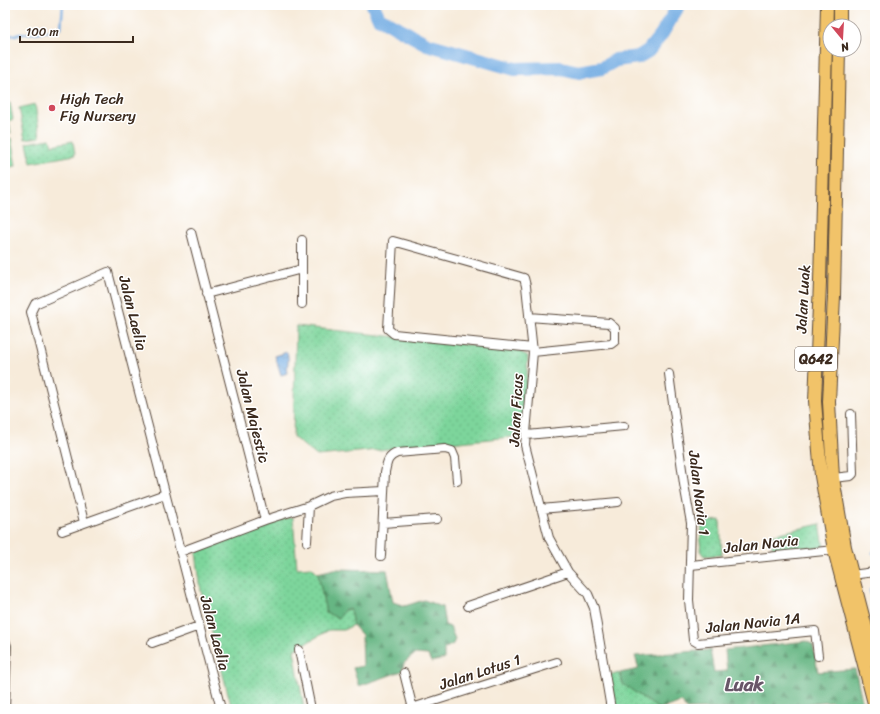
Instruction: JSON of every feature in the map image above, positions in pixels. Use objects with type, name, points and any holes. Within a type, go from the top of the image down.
[{"type":"main road","name":"Jalan Luak","points":[[827,5],[820,282],[816,346],[815,401],[821,476],[834,550],[875,707]]},
{"type":"main road","points":[[840,5],[840,18]]},
{"type":"main road","name":"Jalan Luak","points":[[839,58],[836,232],[829,402],[833,478],[852,575],[875,662]]},
{"type":"main road","points":[[820,282],[825,282],[828,279],[836,232]]},
{"type":"main road","points":[[816,346],[822,302],[826,297],[834,296]]},
{"type":"street","name":"Jalan Majestic","points":[[191,232],[265,520]]},
{"type":"street","points":[[302,240],[302,304]]},
{"type":"street","name":"Jalan Ficus","points":[[533,350],[394,334],[390,332],[388,329],[393,241],[524,278],[533,350],[526,445],[549,538],[568,572],[588,594],[594,608],[611,709]]},
{"type":"street","points":[[206,294],[302,269]]},
{"type":"street","name":"Jalan Laelia","points":[[84,522],[31,312],[35,304],[108,272],[221,709]]},
{"type":"street","points":[[529,317],[609,323],[615,328],[615,341],[611,344],[533,350]]},
{"type":"street","name":"Jalan Navia 1","points":[[669,374],[691,523],[689,600],[693,640]]},
{"type":"street","points":[[833,478],[851,476],[853,474],[851,414]]},
{"type":"street","points":[[527,435],[624,426]]},
{"type":"street","points":[[381,556],[387,460],[391,455],[397,453],[445,449],[452,451],[455,458],[457,481]]},
{"type":"street","points":[[180,552],[265,520],[309,506],[330,496],[345,493],[384,491]]},
{"type":"street","points":[[62,531],[165,494]]},
{"type":"street","points":[[541,509],[618,502]]},
{"type":"street","points":[[307,542],[309,506]]},
{"type":"street","points":[[383,523],[437,519]]},
{"type":"street","name":"Jalan Navia","points":[[691,565],[834,550]]},
{"type":"street","points":[[468,606],[568,572]]},
{"type":"street","points":[[852,575],[875,572]]},
{"type":"street","points":[[152,643],[199,626]]},
{"type":"street","name":"Jalan Navia 1A","points":[[693,640],[698,643],[815,631],[818,656]]},
{"type":"street","points":[[5,640],[7,646],[5,709]]},
{"type":"street","points":[[299,650],[311,709]]},
{"type":"street","name":"Jalan Lotus 1","points":[[412,709],[557,662]]},
{"type":"street","points":[[404,673],[412,709]]},
{"type":"green space","points":[[10,103],[13,119],[9,121],[11,133],[5,134],[5,104]]},
{"type":"green space","points":[[35,104],[40,137],[25,139],[19,108]]},
{"type":"green space","points":[[11,138],[16,166],[5,168],[5,139]]},
{"type":"green space","points":[[50,139],[52,145],[73,141],[75,155],[31,163],[27,143]]},
{"type":"green space","points":[[296,326],[517,350],[528,356],[524,429],[521,436],[317,456],[293,437]]},
{"type":"green space","points":[[293,517],[297,568],[312,567],[318,573],[326,613],[350,609],[353,625],[344,630],[329,630],[294,650],[304,709],[232,709],[201,591],[196,553],[205,547],[277,520]]},
{"type":"green space","points":[[720,520],[722,555],[704,556],[700,551],[702,522]]},
{"type":"green space","points":[[820,524],[824,547],[773,554],[771,535]]},
{"type":"green space","points":[[334,569],[387,570],[393,602],[405,606],[424,600],[442,607],[445,625],[450,627],[455,639],[453,644],[444,649],[444,659],[431,662],[428,655],[415,654],[404,663],[402,671],[359,686],[353,668],[363,666],[362,635],[353,625],[350,609],[345,609],[339,618],[326,613],[318,573]]},
{"type":"green space","points":[[807,641],[813,645],[818,672],[855,669],[864,709],[834,709],[832,701],[754,709],[686,709],[682,702],[659,709],[623,684],[620,673],[639,669],[635,656],[710,650],[714,672],[727,671],[725,650]]},
{"type":"green space","points":[[620,673],[623,684],[659,709],[615,709],[609,675]]},
{"type":"water","points":[[287,352],[288,373],[281,375],[275,356]]},
{"type":"waterway","points":[[5,36],[57,30],[61,28],[63,5]]},
{"type":"waterway","points":[[373,5],[379,18],[427,44],[515,69],[561,68],[579,72],[602,68],[616,60],[638,57],[648,51],[661,35],[679,5]]},
{"type":"waterway","points":[[870,590],[875,611]]},
{"type":"place","name":"High Tech Fig Nursery","points":[[52,108]]},
{"type":"district","name":"Luak","points":[[744,684]]}]
